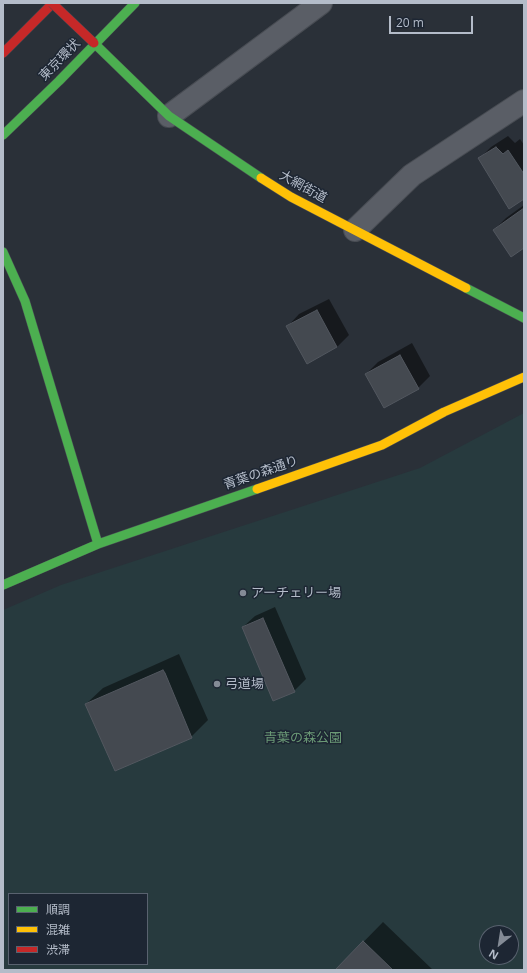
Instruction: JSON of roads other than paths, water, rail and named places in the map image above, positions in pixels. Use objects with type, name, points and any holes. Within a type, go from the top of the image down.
[{"type":"main road","name":"大網街道","points":[[53,3],[169,116],[234,161],[291,197],[524,318]]},
{"type":"main road","points":[[3,54],[53,3]]},
{"type":"main road","name":"東京環状","points":[[3,135],[59,81],[94,43],[135,3]]},
{"type":"main road","points":[[3,252],[25,301],[98,544]]},
{"type":"main road","name":"青葉の森通り","points":[[3,585],[98,544],[382,445],[444,412],[524,377]]},
{"type":"street","points":[[169,116],[321,3]]},
{"type":"street","points":[[355,230],[412,175],[524,101]]},
{"type":"place","name":"アーチェリー場","points":[[243,593]]},
{"type":"place","name":"弓道場","points":[[217,684]]},
{"type":"park label","name":"青葉の森公園","points":[[303,738]]}]
